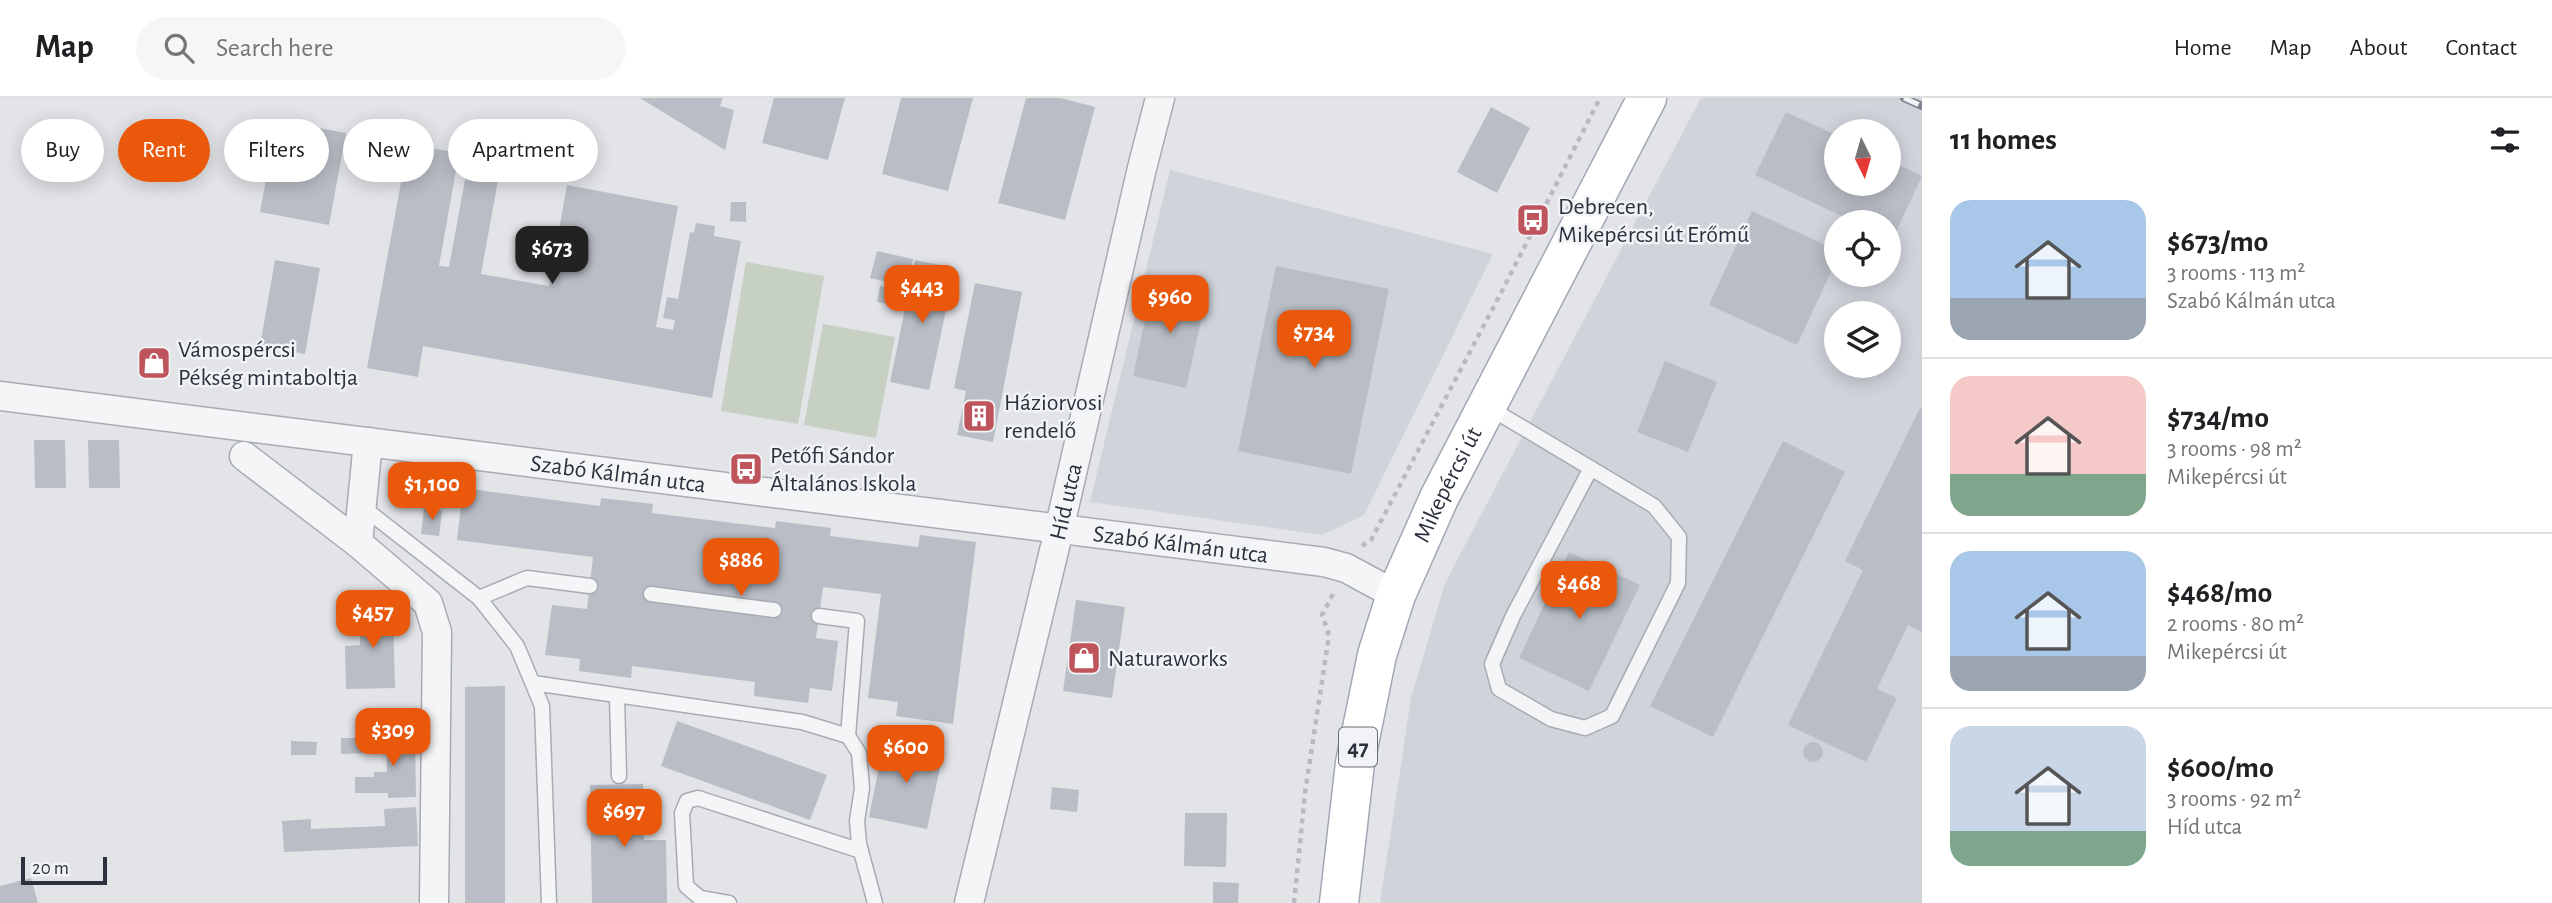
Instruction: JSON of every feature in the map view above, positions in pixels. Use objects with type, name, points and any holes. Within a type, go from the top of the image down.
[{"type":"main road","name":"Mikepércsi út","points":[[1339,903],[1355,763],[1377,655],[1396,595],[1439,498],[1647,98]]},
{"type":"street","name":"Híd utca","points":[[970,903],[1160,98]]},
{"type":"street","name":"Szabó Kálmán utca","points":[[0,396],[1324,562],[1346,568],[1396,595]]},
{"type":"street","points":[[358,543],[368,442]]},
{"type":"street","points":[[244,456],[358,543],[428,603],[437,632],[434,903]]},
{"type":"lane","points":[[1487,406],[1591,467],[1654,506],[1679,537],[1678,583],[1612,716],[1585,728],[1551,719],[1499,689],[1492,664],[1513,616],[1591,467]]},
{"type":"lane","points":[[360,505],[479,598],[517,646],[542,706],[549,903]]},
{"type":"lane","points":[[479,598],[527,578],[590,586]]},
{"type":"lane","points":[[651,594],[774,610]]},
{"type":"lane","points":[[819,616],[857,621],[848,736],[859,753],[862,788],[857,821],[861,851],[875,903]]},
{"type":"lane","points":[[533,684],[802,722],[848,736]]},
{"type":"lane","points":[[617,696],[619,776]]},
{"type":"lane","points":[[729,903],[700,898],[686,886],[682,813],[687,802],[698,798],[861,851]]},
{"type":"shaded area","points":[[1701,98],[1922,98],[1922,903],[1380,903],[1411,698],[1445,583]]},
{"type":"shaded area","points":[[1170,170],[1493,254],[1364,515],[1322,535],[1090,502]]},
{"type":"green space","points":[[746,262],[824,276],[798,424],[721,411]]},
{"type":"green space","points":[[823,324],[895,337],[876,438],[804,425]]},
{"type":"building","points":[[640,98],[723,98],[720,106],[734,110],[725,150]]},
{"type":"building","points":[[774,98],[845,98],[828,160],[762,143]]},
{"type":"building","points":[[901,98],[973,98],[948,191],[882,174]]},
{"type":"building","points":[[1026,98],[1061,98],[1095,107],[1065,220],[998,203]]},
{"type":"building","points":[[1491,107],[1530,128],[1497,193],[1457,172]]},
{"type":"building","points":[[1786,112],[1824,129],[1824,196],[1901,196],[1901,166],[1922,176],[1901,221],[1901,210],[1829,210],[1755,175]]},
{"type":"building","points":[[329,130],[343,132],[343,149],[329,225],[260,212],[266,182],[329,182]]},
{"type":"building","points":[[434,149],[448,151],[448,182],[454,182],[439,266],[449,267],[465,182],[498,182],[481,274],[549,286],[567,185],[678,206],[656,327],[673,330],[675,320],[663,318],[667,297],[678,299],[690,232],[694,233],[696,223],[715,226],[714,236],[741,241],[712,398],[423,346],[418,377],[367,368],[401,182],[434,182]]},
{"type":"building","points":[[731,202],[746,202],[746,222],[730,221]]},
{"type":"building","points":[[1752,211],[1824,244],[1824,287],[1797,345],[1709,305]]},
{"type":"building","points":[[877,251],[913,259],[906,286],[870,278]]},
{"type":"building","points":[[275,260],[320,268],[305,354],[260,346]]},
{"type":"building","points":[[915,260],[955,268],[929,390],[890,382]]},
{"type":"building","points":[[1276,266],[1389,289],[1351,474],[1238,451]]},
{"type":"building","points":[[975,283],[1022,292],[993,442],[957,435],[966,391],[954,388]]},
{"type":"building","points":[[1153,283],[1207,294],[1186,388],[1133,376]]},
{"type":"building","points":[[880,286],[901,291],[898,306],[877,302]]},
{"type":"building","points":[[1665,361],[1717,382],[1688,452],[1637,432]]},
{"type":"building","points":[[1920,408],[1922,632],[1908,625],[1877,689],[1897,698],[1866,762],[1788,725],[1863,570],[1845,561]]},
{"type":"building","points":[[34,440],[65,440],[66,488],[35,488]]},
{"type":"building","points":[[88,440],[119,440],[120,488],[89,488]]},
{"type":"building","points":[[1783,441],[1845,472],[1713,737],[1650,706]]},
{"type":"building","points":[[463,488],[600,506],[601,498],[653,504],[652,513],[775,528],[776,521],[831,528],[830,536],[918,547],[920,535],[976,542],[953,724],[896,716],[898,702],[868,698],[881,594],[823,587],[816,638],[838,641],[832,691],[810,688],[808,703],[754,696],[755,682],[632,666],[631,678],[579,671],[580,659],[545,655],[552,605],[587,609],[593,557],[457,540]]},
{"type":"building","points":[[424,509],[442,511],[439,536],[421,534]]},
{"type":"building","points":[[1569,552],[1640,585],[1589,691],[1519,658]]},
{"type":"building","points":[[376,595],[393,614],[395,688],[346,689],[345,646],[360,645],[360,614]]},
{"type":"building","points":[[1076,600],[1125,607],[1112,698],[1063,691]]},
{"type":"building","points":[[505,686],[505,903],[465,903],[465,687]]},
{"type":"building","points":[[677,721],[827,775],[810,820],[661,766]]},
{"type":"building","points":[[415,733],[416,797],[388,798],[388,793],[355,793],[355,777],[374,777],[374,772],[387,772],[387,750],[374,750],[374,734]]},
{"type":"building","points":[[341,738],[368,738],[368,753],[341,754]]},
{"type":"building","points":[[291,741],[317,742],[316,755],[291,755]]},
{"type":"building","points":[[884,742],[943,754],[927,829],[869,817]]},
{"type":"building","points":[[1813,742],[1820,745],[1823,752],[1820,759],[1813,762],[1806,759],[1803,752],[1806,745]]},
{"type":"building","points":[[643,784],[644,840],[666,840],[667,903],[592,903],[590,785]]},
{"type":"building","points":[[1052,787],[1079,790],[1077,812],[1050,809]]},
{"type":"building","points":[[416,807],[418,846],[284,852],[282,821],[311,819],[311,829],[385,826],[384,809]]},
{"type":"building","points":[[1185,813],[1227,813],[1226,867],[1184,866]]},
{"type":"building","points":[[31,878],[38,903],[0,903],[0,886]]},
{"type":"building","points":[[1213,882],[1239,883],[1238,903],[1213,903]]},
{"type":"railway","points":[[1904,98],[1922,106]]},
{"type":"place","name":"Debrecen, Mikepércsi út Erőmű","points":[[1533,220]]},
{"type":"place","name":"Vámospércsi Pékség mintaboltja","points":[[154,363]]},
{"type":"place","name":"Háziorvosi rendelő","points":[[979,416]]},
{"type":"place","name":"Petőfi Sándor Általános Iskola","points":[[746,469]]},
{"type":"place","name":"Naturaworks","points":[[1084,658]]}]
